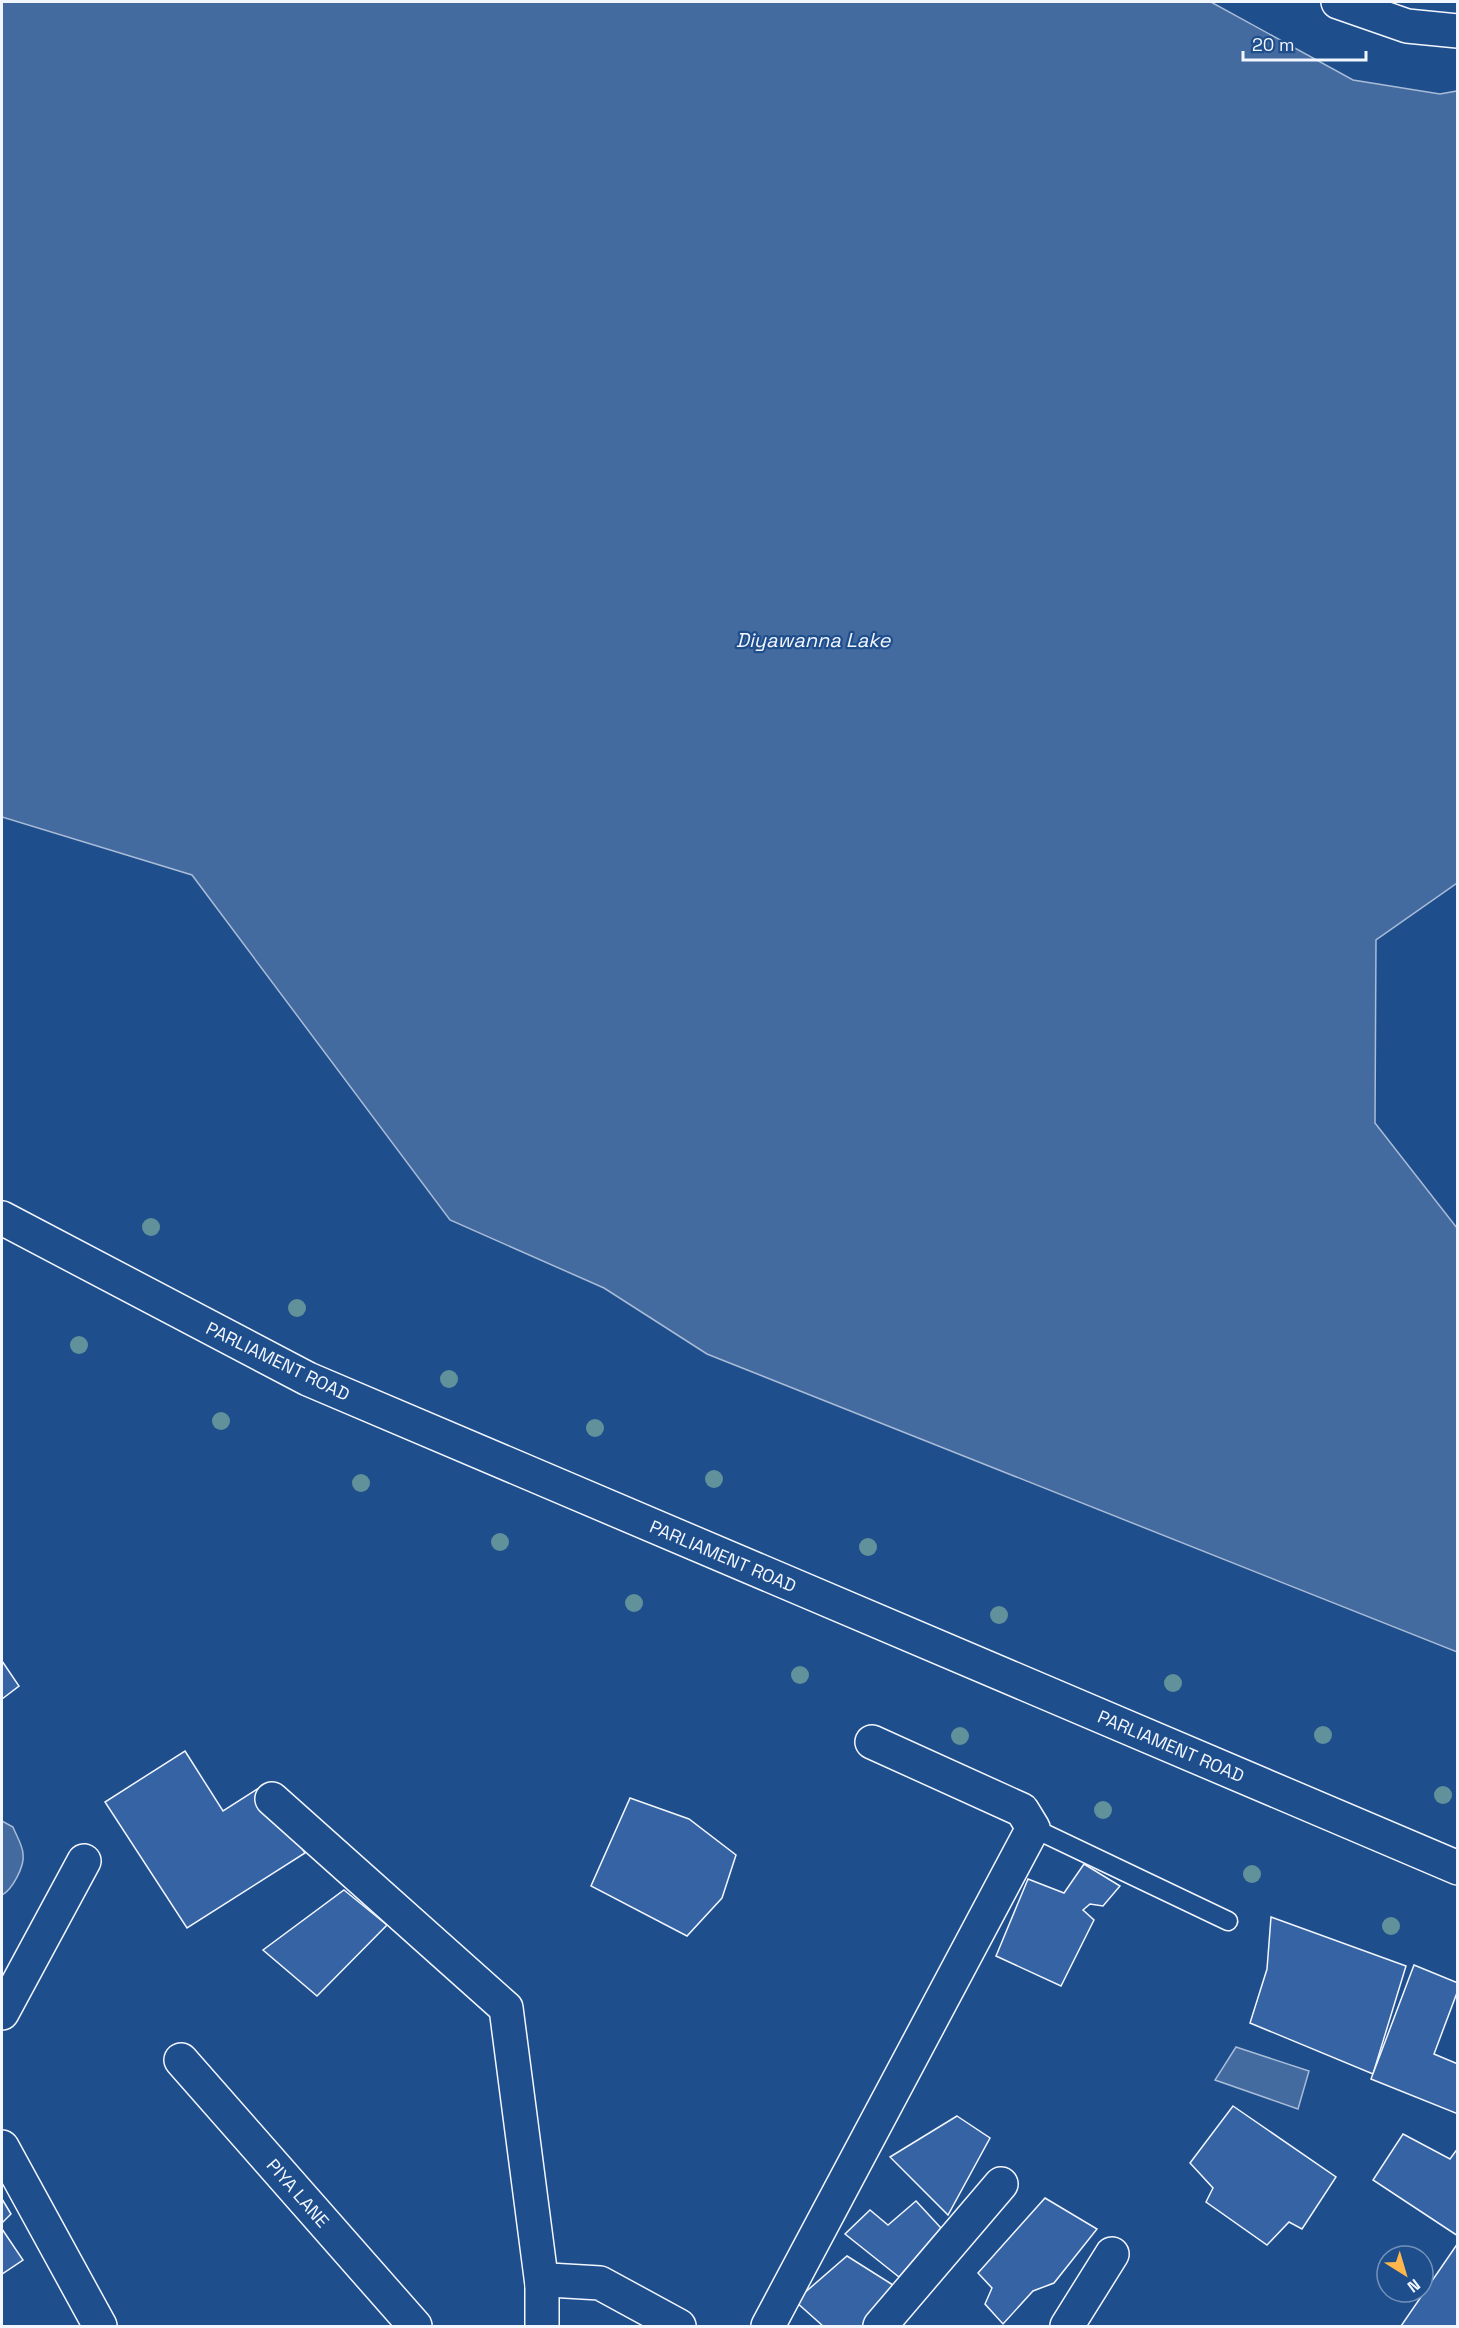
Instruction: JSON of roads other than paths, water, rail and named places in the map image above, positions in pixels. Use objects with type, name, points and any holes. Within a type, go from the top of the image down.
[{"type":"street","points":[[1338,2],[1407,26],[1458,31]]},
{"type":"street","name":"PARLIAMENT ROAD","points":[[2,1218],[308,1379],[1458,1868]]},
{"type":"street","points":[[768,2326],[1033,1828],[1022,1810],[872,1742]]},
{"type":"street","points":[[272,1799],[506,2008],[542,2285],[542,2326]]},
{"type":"street","points":[[2,2013],[84,1861]]},
{"type":"street","name":"PIYA LANE","points":[[181,2060],[415,2326]]},
{"type":"street","points":[[2,2147],[100,2326]]},
{"type":"street","points":[[880,2326],[1001,2184]]},
{"type":"street","points":[[1067,2326],[1113,2254]]},
{"type":"street","points":[[542,2285],[549,2280],[600,2283],[679,2326]]},
{"type":"lane","points":[[1033,1828],[1228,1921]]},
{"type":"water","name":"Diyawanna Lake","points":[[2,2],[1211,2],[1353,80],[1440,94],[1457,91],[1457,883],[1376,940],[1375,1123],[1457,1228],[1457,1652],[707,1354],[604,1288],[450,1220],[192,875],[2,817]]},
{"type":"water","points":[[2,1821],[13,1827],[23,1851],[23,1859],[14,1883],[2,1895]]},
{"type":"water","points":[[1236,2047],[1309,2071],[1298,2109],[1215,2080]]}]
